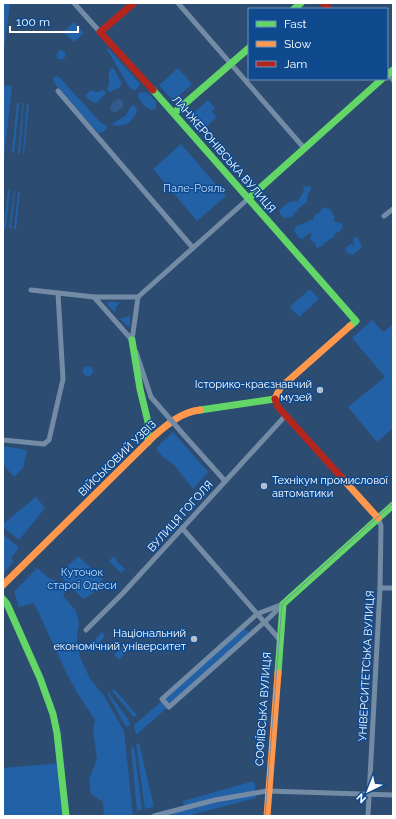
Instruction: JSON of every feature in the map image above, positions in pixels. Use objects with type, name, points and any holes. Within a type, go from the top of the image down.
[{"type":"street","name":"ЛАНЖЕРОНІВСЬКА ВУЛИЦЯ","points":[[74,3],[174,112],[356,321],[280,388],[275,399]]},
{"type":"street","points":[[100,32],[134,3]]},
{"type":"street","points":[[178,3],[304,148]]},
{"type":"street","points":[[174,112],[248,49]]},
{"type":"street","points":[[148,442],[150,433],[149,424],[136,367],[132,340],[138,297],[380,80]]},
{"type":"street","points":[[58,90],[192,248]]},
{"type":"street","points":[[384,216],[393,209]]},
{"type":"street","points":[[31,290],[94,297],[138,297]]},
{"type":"street","points":[[3,440],[44,444],[49,440],[63,379],[58,293]]},
{"type":"street","points":[[94,297],[132,340],[151,397],[225,481]]},
{"type":"street","points":[[275,399],[278,407],[377,518]]},
{"type":"street","name":"ВІЙСЬКОВИЙ УЗВІЗ","points":[[3,585],[148,442],[181,415],[190,411],[275,399]]},
{"type":"street","name":"ВУЛИЦЯ ГОГОЛЯ","points":[[86,630],[123,593],[286,415]]},
{"type":"street","points":[[283,604],[257,614],[162,699],[169,707],[393,505]]},
{"type":"street","name":"УНІВЕРСИТЕТСЬКА ВУЛИЦЯ","points":[[368,816],[380,588],[381,526],[377,518]]},
{"type":"street","points":[[182,528],[280,640]]},
{"type":"street","points":[[380,588],[393,588]]},
{"type":"street","points":[[3,599],[8,604],[40,678],[53,714],[57,733],[66,816]]},
{"type":"street","name":"СОФІЇВСЬКА ВУЛИЦЯ","points":[[267,816],[283,604]]},
{"type":"street","points":[[154,816],[215,800],[268,791],[393,795]]},
{"type":"green space","points":[[3,3],[10,3],[3,56]]},
{"type":"green space","points":[[74,22],[84,33],[74,42],[63,32]]},
{"type":"green space","points":[[108,48],[140,84],[136,90],[132,90],[129,87],[107,49]]},
{"type":"green space","points":[[59,51],[63,51],[65,55],[63,59],[59,59],[57,57],[57,53]]},
{"type":"green space","points":[[111,68],[114,69],[122,84],[119,88],[109,92],[107,89]]},
{"type":"green space","points":[[178,68],[192,84],[173,101],[159,85]]},
{"type":"green space","points":[[57,76],[101,123],[106,125],[107,128],[103,132],[99,133],[91,125],[56,85],[53,80],[54,77]]},
{"type":"green space","points":[[3,85],[12,86],[3,168]]},
{"type":"green space","points":[[90,90],[96,92],[104,90],[106,93],[98,102],[94,103],[85,96]]},
{"type":"green space","points":[[140,92],[148,93],[156,102],[156,108],[152,110],[145,106],[138,96]]},
{"type":"green space","points":[[208,100],[215,108],[211,111],[217,117],[200,132],[188,118]]},
{"type":"green space","points":[[17,102],[19,103],[14,153],[12,152]]},
{"type":"green space","points":[[23,103],[20,153],[18,153]]},
{"type":"green space","points":[[27,104],[29,104],[23,154]]},
{"type":"green space","points":[[133,104],[137,109],[132,120],[120,126],[112,124],[125,116]]},
{"type":"green space","name":"Пале-Рояль","points":[[181,144],[226,196],[197,221],[153,169]]},
{"type":"green space","points":[[310,186],[311,189],[307,196],[307,202],[294,213],[292,217],[284,218],[280,214],[279,210],[289,202],[298,201],[304,191],[303,187]]},
{"type":"green space","points":[[8,190],[10,191],[6,227],[4,227]]},
{"type":"green space","points":[[14,191],[11,228],[9,228]]},
{"type":"green space","points":[[18,192],[20,192],[16,229],[14,229]]},
{"type":"green space","points":[[323,207],[330,209],[335,218],[333,219],[336,222],[341,223],[343,227],[335,234],[334,237],[318,248],[310,239],[312,234],[309,233],[302,239],[299,238],[294,231],[296,226],[313,220],[315,214],[319,213]]},
{"type":"green space","points":[[354,237],[358,238],[362,247],[353,255],[347,253],[345,248],[351,244],[355,246],[353,241]]},
{"type":"green space","points":[[310,289],[319,299],[299,317],[290,307]]},
{"type":"green space","points":[[108,302],[120,302],[116,307],[115,313],[107,304]]},
{"type":"green space","points":[[130,315],[129,327],[119,318],[124,318]]},
{"type":"green space","points":[[372,320],[383,332],[393,324],[393,428],[377,442],[348,407],[385,377],[352,338]]},
{"type":"green space","points":[[88,366],[93,371],[88,376],[83,371]]},
{"type":"green space","points":[[173,432],[208,472],[193,489],[175,466],[161,455],[156,448]]},
{"type":"green space","points":[[3,446],[27,450],[23,468],[14,477],[3,464]]},
{"type":"green space","points":[[36,497],[45,508],[19,540],[3,527],[3,524]]},
{"type":"green space","points":[[3,534],[19,548],[11,558],[14,561],[3,574]]},
{"type":"green space","name":"Куточок старої Одеси","points":[[78,556],[103,580],[92,594],[83,599],[59,575]]},
{"type":"green space","points":[[114,556],[117,560],[116,561],[125,569],[121,573],[109,561]]},
{"type":"green space","points":[[37,568],[66,590],[63,596],[76,611],[79,624],[77,650],[80,653],[79,655],[90,679],[104,696],[124,731],[133,816],[104,816],[103,802],[91,794],[89,780],[97,759],[93,730],[95,720],[66,672],[34,603],[19,607],[15,595],[15,591]]},
{"type":"green space","points":[[244,627],[250,634],[169,706],[163,699]]},
{"type":"green space","points":[[102,632],[105,635],[95,647],[92,643]]},
{"type":"green space","points":[[122,647],[126,652],[119,660],[114,655]]},
{"type":"green space","points":[[114,689],[137,715],[134,717],[112,691]]},
{"type":"green space","points":[[108,692],[128,719],[130,725],[126,727],[107,693]]},
{"type":"green space","points":[[162,701],[168,707],[136,735],[134,725]]},
{"type":"green space","points":[[139,743],[154,807],[145,809],[136,744]]},
{"type":"green space","points":[[134,747],[142,810],[137,811],[131,748]]},
{"type":"green space","points":[[60,763],[66,816],[3,816],[3,768]]},
{"type":"green space","points":[[254,781],[256,792],[184,806],[183,801]]},
{"type":"green space","points":[[256,793],[256,798],[198,813],[195,805]]},
{"type":"green space","points":[[194,805],[198,813],[187,816],[171,816],[170,812]]},
{"type":"shaded area","points":[[119,99],[123,101],[123,107],[117,112],[112,112],[110,107],[115,100]]},
{"type":"tram line","points":[[265,816],[282,604],[393,503]]},
{"type":"traffic: fast","points":[[295,8],[301,3]]},
{"type":"traffic: fast","points":[[174,113],[248,49]]},
{"type":"traffic: fast","points":[[388,74],[393,70]]},
{"type":"traffic: fast","points":[[249,198],[381,80]]},
{"type":"traffic: fast","points":[[153,90],[356,321],[350,326]]},
{"type":"traffic: fast","points":[[132,340],[140,389],[148,422],[148,442]]},
{"type":"traffic: fast","points":[[200,410],[275,399]]},
{"type":"traffic: fast","points":[[278,673],[283,604],[393,505]]},
{"type":"traffic: fast","points":[[3,599],[7,604],[40,678],[53,714],[57,733],[66,816]]},
{"type":"traffic: slow","points":[[275,399],[280,388],[350,326]]},
{"type":"traffic: slow","points":[[3,585],[155,435],[171,422],[187,413],[200,410]]},
{"type":"traffic: slow","points":[[342,478],[378,518]]},
{"type":"traffic: slow","points":[[267,816],[278,673]]},
{"type":"traffic: jam","points":[[134,3],[100,32],[153,90]]},
{"type":"traffic: jam","points":[[323,3],[328,8]]},
{"type":"traffic: jam","points":[[275,399],[278,407],[342,478]]},
{"type":"place","name":"Історико-краєзнавчий музей","points":[[320,390]]},
{"type":"place","name":"Технікум промислової автоматики","points":[[264,486]]},
{"type":"place","name":"Національний економічний університет","points":[[194,639]]}]
